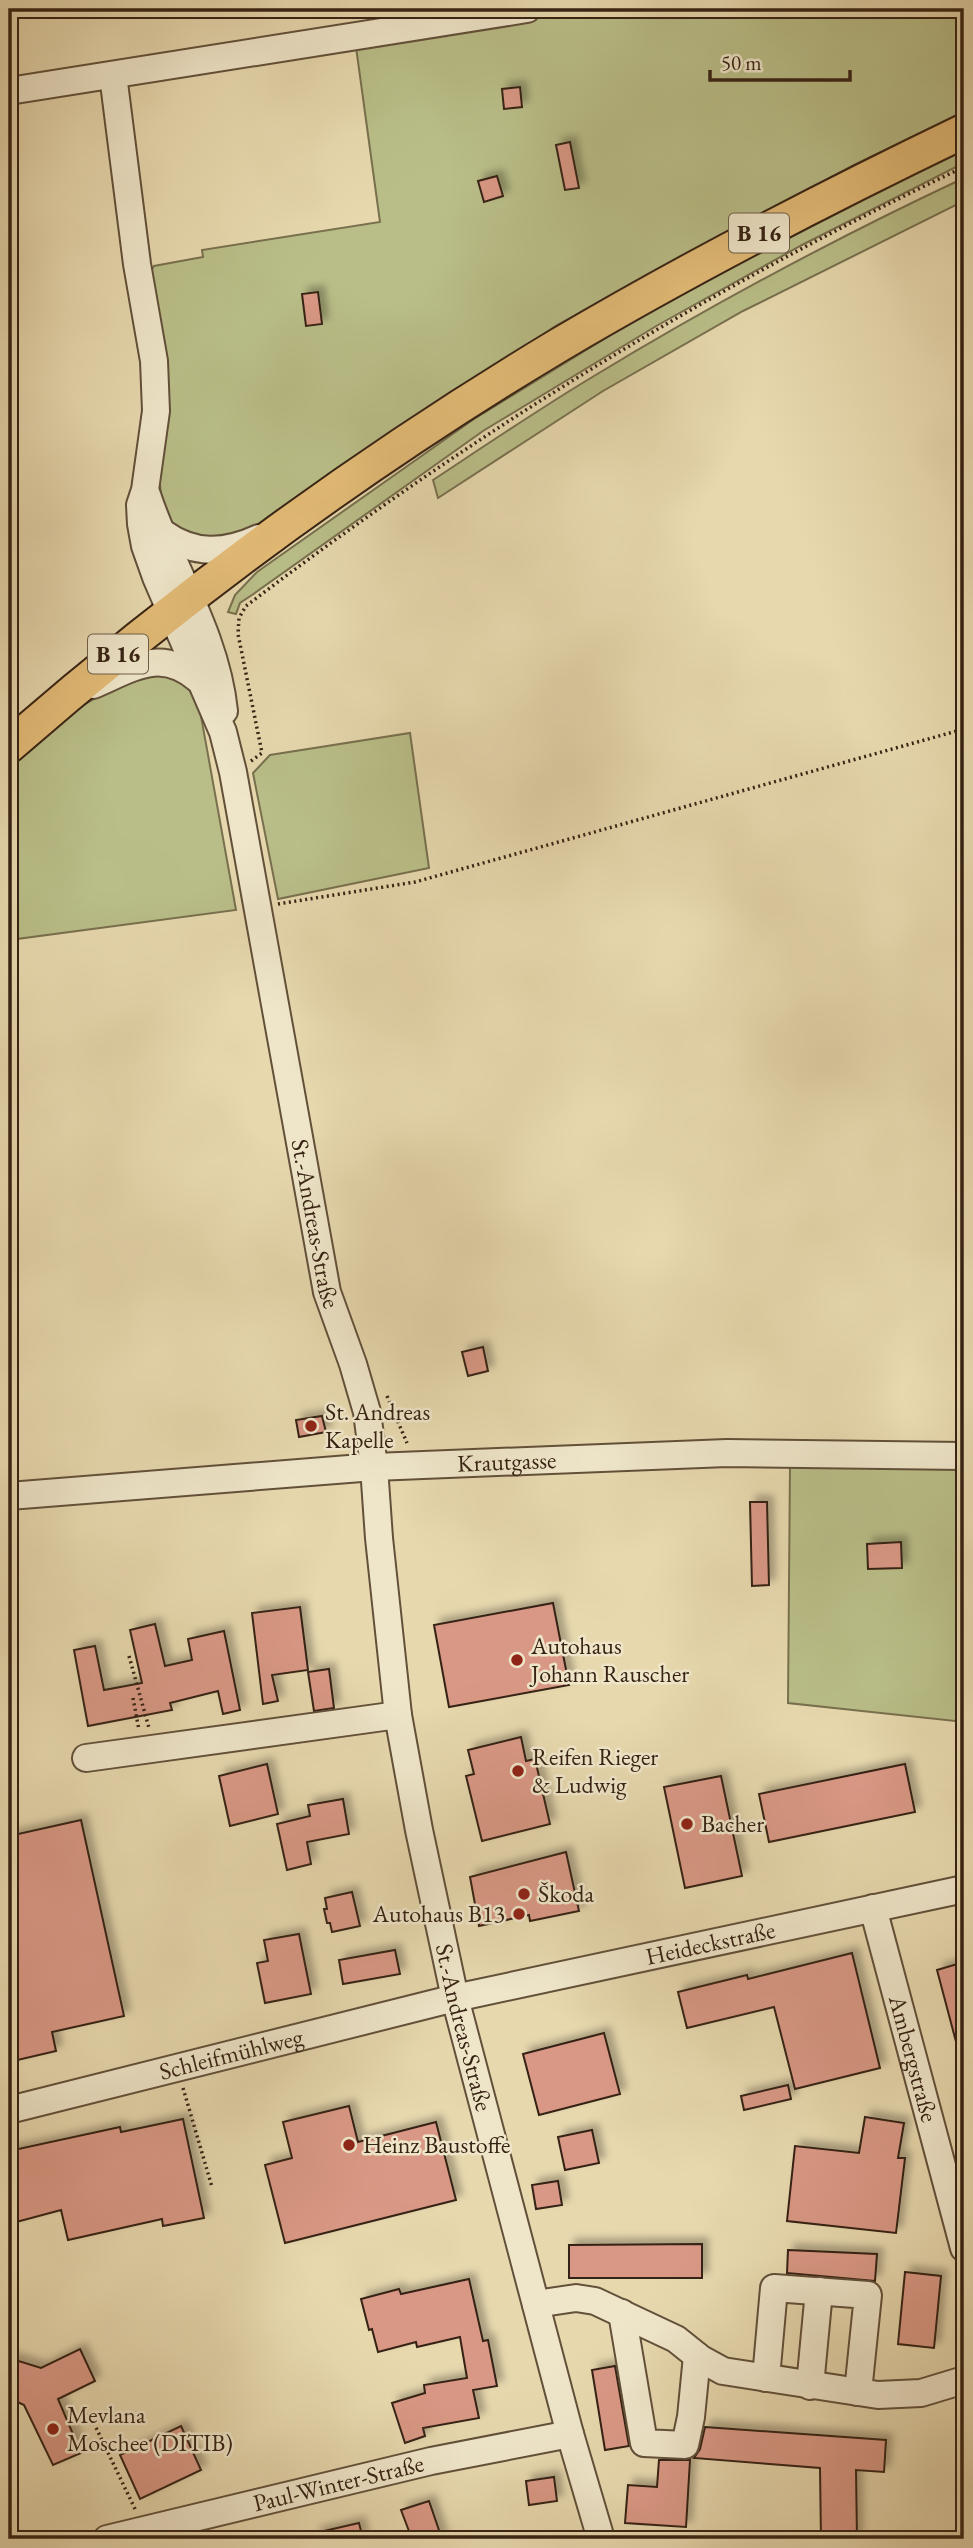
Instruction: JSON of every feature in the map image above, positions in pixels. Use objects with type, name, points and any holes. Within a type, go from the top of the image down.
[{"type":"main road","name":"B 16","points":[[9,746],[65,697],[181,604],[283,527],[415,436],[559,345],[741,243],[964,131]]},
{"type":"street","points":[[9,91],[527,9]]},
{"type":"street","points":[[113,75],[137,264],[154,361],[156,411],[145,489],[140,506],[145,546],[181,604],[208,638],[224,716],[222,732]]},
{"type":"street","points":[[145,489],[163,533],[200,680],[222,732]]},
{"type":"street","points":[[163,533],[178,543],[198,550],[226,549],[246,544],[283,527]]},
{"type":"street","points":[[65,697],[131,668],[149,663],[178,664],[200,680]]},
{"type":"street","name":"St.-Andreas-Straße","points":[[222,732],[233,772],[327,1292],[354,1364],[363,1400],[374,1467],[398,1715],[419,1830],[455,1998],[570,2434],[601,2539]]},
{"type":"street","name":"Krautgasse","points":[[9,1496],[374,1467],[727,1453],[964,1456]]},
{"type":"street","points":[[86,1758],[398,1715]]},
{"type":"street","name":"Heideckstraße","points":[[455,1998],[964,1889]]},
{"type":"street","name":"Ambergstraße","points":[[873,1908],[964,2248]]},
{"type":"street","name":"Schleifmühlweg","points":[[9,2110],[455,1998]]},
{"type":"street","points":[[766,2378],[774,2288],[868,2295],[858,2392]]},
{"type":"street","points":[[810,2386],[819,2291]]},
{"type":"street","points":[[536,2304],[576,2298],[595,2301],[676,2339],[697,2356],[723,2371],[878,2395],[921,2393],[964,2380]]},
{"type":"street","points":[[622,2312],[644,2443],[685,2445],[691,2417],[697,2356]]},
{"type":"street","name":"Paul-Winter-Straße","points":[[107,2539],[418,2464],[570,2434]]},
{"type":"path","points":[[233,772],[262,753],[238,634],[239,618],[246,606],[349,528],[473,443],[599,363],[732,286],[862,216],[964,167]]},
{"type":"path","points":[[258,907],[415,882],[964,729]]},
{"type":"path","points":[[129,1656],[148,1750]]},
{"type":"path","points":[[133,1698],[148,1750]]},
{"type":"path","points":[[177,2068],[212,2187]]},
{"type":"path","points":[[89,2413],[145,2530]]},
{"type":"green space","points":[[577,9],[964,9],[964,112],[854,165],[557,325],[254,529],[209,540],[174,528],[161,494],[159,476],[148,276],[154,266],[203,257],[202,250],[380,222],[356,47]]},
{"type":"green space","points":[[964,147],[964,163],[802,245],[658,325],[483,431],[240,603],[236,614],[228,612],[235,595],[257,572],[474,419],[651,310],[795,230]]},
{"type":"green space","points":[[964,178],[964,201],[743,311],[603,391],[438,498],[433,480],[594,376],[776,272]]},
{"type":"green space","points":[[142,672],[181,677],[199,705],[236,910],[9,940],[9,766],[80,707]]},
{"type":"green space","points":[[410,733],[429,868],[278,899],[253,773],[270,755]]},
{"type":"green space","points":[[790,1465],[964,1469],[964,1722],[788,1703]]},
{"type":"building","points":[[520,87],[522,107],[504,109],[502,89]]},
{"type":"building","points":[[570,142],[579,188],[565,190],[556,145]]},
{"type":"building","points":[[497,176],[503,196],[484,202],[478,181]]},
{"type":"building","points":[[318,292],[322,324],[306,326],[302,294]]},
{"type":"building","points":[[483,1347],[488,1371],[468,1376],[462,1352]]},
{"type":"building","name":"St. Andreas Kapelle","points":[[322,1416],[326,1432],[299,1437],[296,1420]]},
{"type":"building","points":[[750,1502],[767,1502],[769,1585],[752,1586]]},
{"type":"building","points":[[901,1542],[902,1568],[868,1569],[867,1544]]},
{"type":"building","points":[[553,1603],[569,1685],[449,1707],[434,1625]]},
{"type":"building","points":[[300,1607],[308,1670],[272,1675],[278,1701],[263,1704],[252,1613]]},
{"type":"building","points":[[155,1624],[165,1666],[192,1660],[188,1639],[224,1631],[240,1710],[223,1714],[218,1691],[170,1703],[172,1710],[88,1726],[74,1650],[95,1646],[104,1690],[142,1683],[130,1630]]},
{"type":"building","points":[[329,1669],[334,1708],[314,1711],[308,1672]]},
{"type":"building","points":[[521,1737],[526,1761],[535,1759],[550,1824],[482,1841],[466,1776],[474,1774],[468,1750]]},
{"type":"building","points":[[267,1764],[278,1814],[230,1826],[219,1776]]},
{"type":"building","points":[[905,1764],[915,1812],[769,1842],[759,1794]]},
{"type":"building","points":[[721,1776],[742,1876],[685,1888],[664,1787]]},
{"type":"building","points":[[343,1799],[349,1834],[307,1842],[311,1864],[287,1870],[277,1824],[310,1816],[308,1805]]},
{"type":"building","points":[[81,1820],[124,2016],[52,2032],[56,2051],[9,2062],[9,1836]]},
{"type":"building","name":"Škoda","points":[[566,1852],[579,1911],[530,1921],[529,1915],[479,1926],[470,1877]]},
{"type":"building","points":[[352,1892],[360,1926],[332,1932],[324,1909],[327,1909],[325,1898]]},
{"type":"building","points":[[299,1934],[311,1994],[265,2003],[257,1963],[268,1961],[264,1940]]},
{"type":"building","points":[[395,1950],[400,1974],[343,1984],[339,1960]]},
{"type":"building","points":[[852,1953],[880,2068],[795,2089],[774,2007],[687,2028],[678,1992],[747,1975],[748,1979]]},
{"type":"building","points":[[964,1962],[964,2053],[959,2053],[937,1970]]},
{"type":"building","points":[[604,2033],[620,2094],[539,2115],[523,2054]]},
{"type":"building","points":[[788,2085],[791,2099],[744,2110],[741,2096]]},
{"type":"building","points":[[349,2106],[358,2142],[436,2122],[456,2200],[285,2243],[265,2165],[292,2158],[283,2122]]},
{"type":"building","points":[[865,2117],[904,2123],[898,2158],[905,2158],[896,2233],[787,2221],[795,2146],[859,2153]]},
{"type":"building","points":[[183,2119],[204,2218],[163,2226],[162,2219],[68,2240],[61,2210],[9,2224],[9,2151],[120,2127],[121,2132]]},
{"type":"building","points":[[592,2130],[599,2163],[565,2170],[558,2137]]},
{"type":"building","points":[[558,2181],[562,2205],[536,2209],[532,2185]]},
{"type":"building","points":[[702,2244],[702,2278],[569,2278],[569,2245]]},
{"type":"building","points":[[788,2250],[877,2254],[875,2281],[787,2273]]},
{"type":"building","points":[[905,2272],[941,2276],[934,2348],[898,2344]]},
{"type":"building","points":[[469,2279],[483,2341],[488,2340],[497,2386],[473,2390],[479,2418],[423,2428],[425,2436],[405,2443],[392,2403],[425,2393],[424,2385],[467,2378],[460,2337],[417,2347],[416,2342],[378,2352],[361,2299],[399,2289],[401,2294]]},
{"type":"building","name":"Mevlana Moschee (DITIB)","points":[[80,2349],[95,2381],[58,2399],[81,2453],[53,2465],[24,2405],[9,2398],[9,2358],[41,2368]]},
{"type":"building","points":[[615,2366],[629,2446],[605,2450],[592,2370]]},
{"type":"building","points":[[181,2426],[201,2470],[140,2499],[120,2455]]},
{"type":"building","points":[[705,2427],[886,2440],[884,2472],[856,2470],[857,2539],[821,2539],[820,2468],[694,2458],[700,2449]]},
{"type":"building","points":[[659,2460],[690,2460],[686,2527],[625,2523],[628,2485],[657,2487]]},
{"type":"building","points":[[554,2477],[557,2501],[529,2505],[526,2481]]},
{"type":"building","points":[[429,2501],[442,2539],[412,2539],[401,2510]]},
{"type":"building","points":[[359,2523],[363,2539],[315,2539],[315,2533]]},
{"type":"place","name":"St. Andreas Kapelle","points":[[311,1426]]},
{"type":"place","name":"Autohaus Johann Rauscher","points":[[517,1660]]},
{"type":"place","name":"Reifen Rieger & Ludwig","points":[[518,1771]]},
{"type":"place","name":"Bacher","points":[[687,1824]]},
{"type":"place","name":"Škoda","points":[[524,1894]]},
{"type":"place","name":"Autohaus B13","points":[[519,1914]]},
{"type":"place","name":"Heinz Baustoffe","points":[[349,2145]]},
{"type":"place","name":"Mevlana Moschee (DITIB)","points":[[53,2429]]}]
